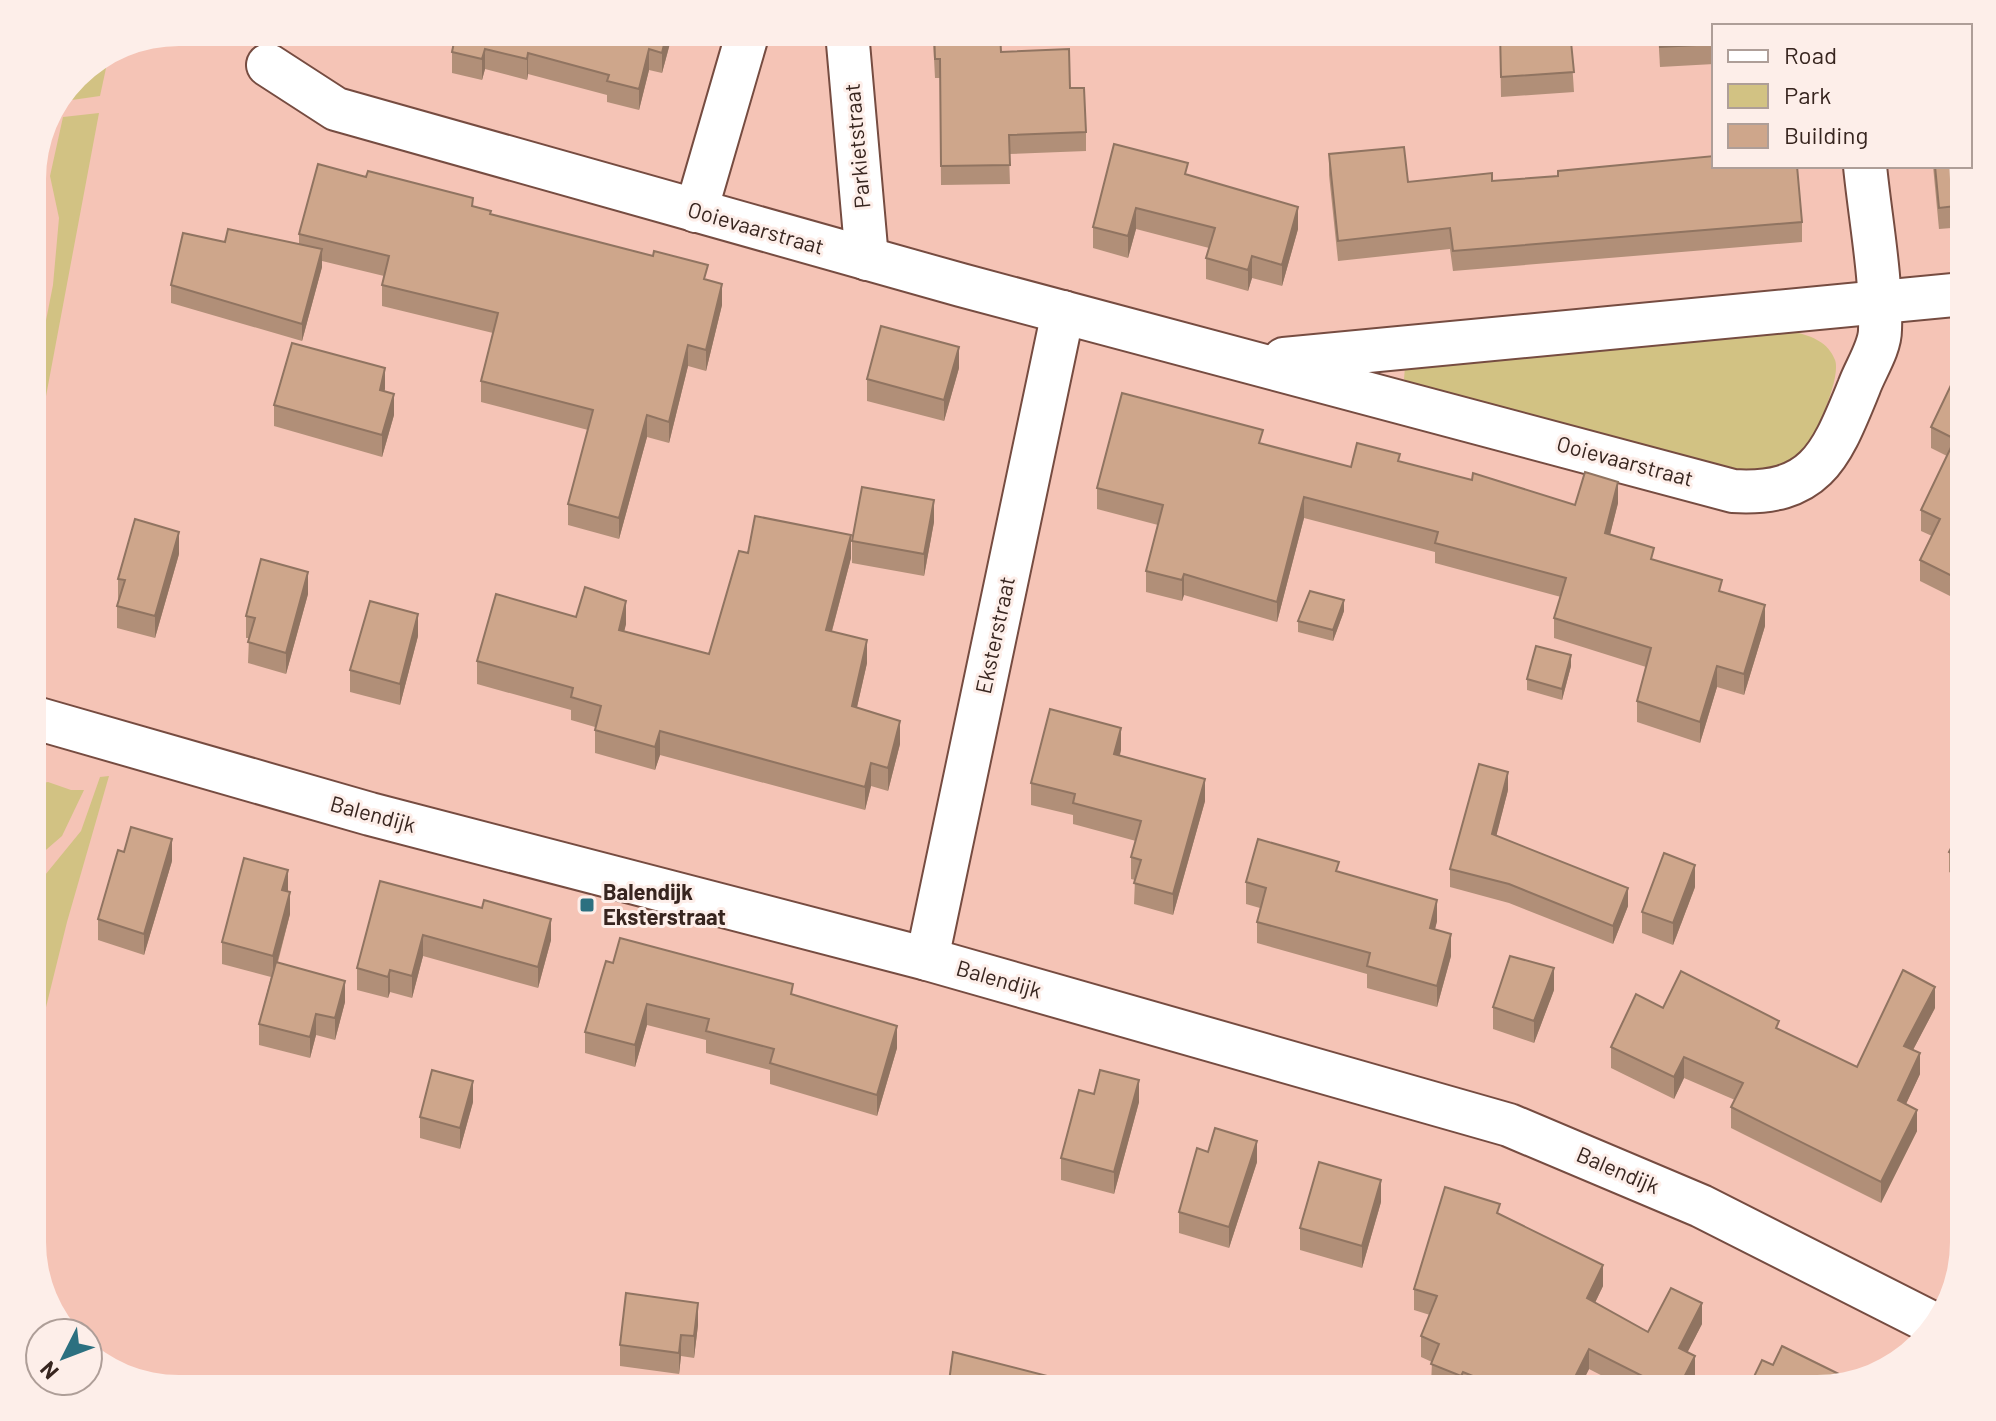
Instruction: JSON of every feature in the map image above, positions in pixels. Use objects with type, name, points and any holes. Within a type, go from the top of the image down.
[{"type":"street","points":[[696,211],[744,46]]},
{"type":"street","name":"Parkietstraat","points":[[848,46],[867,259]]},
{"type":"street","name":"Ooievaarstraat","points":[[268,65],[336,109],[867,259],[1733,491],[1763,493],[1788,487],[1815,472],[1834,447],[1881,333],[1878,303]]},
{"type":"street","points":[[1865,168],[1878,303]]},
{"type":"street","name":"Ooievaarstraat","points":[[1256,362],[1950,295]]},
{"type":"street","name":"Eksterstraat","points":[[927,959],[1063,312]]},
{"type":"street","name":"Balendijk","points":[[46,721],[370,814],[927,959],[1509,1125],[1701,1206],[1925,1319]]},
{"type":"green space","points":[[106,68],[100,96],[72,100]]},
{"type":"green space","points":[[99,113],[46,396],[46,320],[53,285],[59,218],[50,176],[63,117]]},
{"type":"green space","points":[[1796,332],[1814,338],[1832,354],[1836,369],[1830,396],[1818,426],[1798,459],[1786,468],[1739,478],[1415,390],[1404,379],[1405,367],[1419,360]]},
{"type":"green space","points":[[109,776],[46,1007],[46,874],[81,831],[100,777]]},
{"type":"green space","points":[[46,782],[71,790],[84,790],[62,836],[46,850]]},
{"type":"building","points":[[453,46],[664,46],[662,53],[649,49],[639,89],[607,81],[609,75],[528,53],[527,59],[485,49],[482,59],[452,52]]},
{"type":"building","points":[[935,46],[1001,46],[1001,52],[1069,49],[1070,88],[1084,88],[1086,132],[1009,135],[1010,165],[941,166],[940,59],[935,59]]},
{"type":"building","points":[[1500,46],[1571,46],[1574,72],[1501,77]]},
{"type":"building","points":[[1114,144],[1188,163],[1185,174],[1298,207],[1282,265],[1252,256],[1248,270],[1206,258],[1215,228],[1136,208],[1128,236],[1093,227]]},
{"type":"building","points":[[1404,147],[1408,182],[1492,173],[1492,181],[1558,176],[1558,171],[1712,156],[1712,168],[1797,168],[1802,222],[1453,251],[1450,228],[1338,241],[1329,154]]},
{"type":"building","points":[[318,164],[366,177],[368,171],[473,198],[472,206],[491,211],[490,214],[653,256],[654,251],[708,265],[704,279],[722,284],[706,350],[688,345],[669,422],[647,415],[619,518],[568,504],[593,410],[481,381],[498,313],[382,285],[389,256],[299,234]]},
{"type":"building","points":[[1935,168],[1949,168],[1950,207],[1939,208]]},
{"type":"building","points":[[228,229],[322,249],[302,324],[171,285],[183,233],[225,242]]},
{"type":"building","points":[[881,326],[959,347],[944,400],[867,379]]},
{"type":"building","points":[[292,343],[385,368],[380,390],[394,394],[382,435],[274,405]]},
{"type":"building","points":[[1950,387],[1950,436],[1931,427]]},
{"type":"building","points":[[1122,393],[1263,430],[1259,443],[1351,467],[1357,443],[1400,454],[1398,461],[1472,480],[1473,473],[1575,505],[1585,472],[1618,482],[1605,533],[1654,548],[1651,559],[1722,580],[1719,591],[1765,605],[1744,674],[1717,666],[1700,722],[1637,701],[1651,648],[1554,618],[1566,578],[1435,543],[1438,532],[1304,497],[1277,602],[1184,574],[1182,580],[1146,571],[1163,505],[1097,488]]},
{"type":"building","points":[[1950,449],[1950,575],[1920,560],[1940,519],[1921,510]]},
{"type":"building","points":[[862,487],[934,500],[924,554],[852,541]]},
{"type":"building","points":[[755,516],[851,535],[826,630],[867,640],[852,706],[900,721],[888,768],[871,763],[865,787],[660,731],[655,747],[595,730],[601,706],[571,697],[573,688],[477,661],[496,594],[576,617],[585,587],[626,601],[619,630],[709,654],[739,551],[748,553]]},
{"type":"building","points":[[135,519],[179,532],[155,616],[117,606],[125,580],[118,579]]},
{"type":"building","points":[[261,559],[308,572],[286,653],[248,642],[255,618],[246,616]]},
{"type":"building","points":[[1310,591],[1344,600],[1333,630],[1298,621]]},
{"type":"building","points":[[370,601],[418,614],[400,684],[350,670]]},
{"type":"building","points":[[1536,646],[1571,655],[1562,689],[1527,679]]},
{"type":"building","points":[[1050,709],[1121,728],[1114,754],[1205,779],[1173,894],[1134,883],[1141,860],[1131,857],[1141,821],[1073,803],[1075,794],[1031,783]]},
{"type":"building","points":[[1479,764],[1508,772],[1492,834],[1628,888],[1613,926],[1509,884],[1450,869]]},
{"type":"building","points":[[131,827],[172,839],[144,934],[98,919],[118,850],[124,852]]},
{"type":"building","points":[[1258,839],[1339,862],[1336,871],[1437,900],[1430,928],[1451,934],[1437,986],[1367,966],[1370,953],[1257,922],[1266,888],[1246,882]]},
{"type":"building","points":[[1664,853],[1695,865],[1673,923],[1642,912]]},
{"type":"building","points":[[244,858],[288,870],[282,890],[290,892],[273,956],[222,942]]},
{"type":"building","points":[[380,881],[482,908],[484,900],[551,919],[538,967],[423,935],[412,976],[390,970],[388,977],[357,968]]},
{"type":"building","points":[[620,938],[793,984],[791,994],[897,1026],[877,1095],[770,1063],[774,1049],[706,1031],[709,1019],[647,1004],[635,1045],[585,1032],[606,961],[613,963]]},
{"type":"building","points":[[1510,956],[1554,968],[1534,1021],[1493,1007]]},
{"type":"building","points":[[276,962],[345,981],[335,1018],[316,1014],[310,1037],[259,1024]]},
{"type":"building","points":[[1903,970],[1935,987],[1904,1046],[1920,1053],[1898,1100],[1917,1110],[1881,1182],[1731,1107],[1743,1083],[1684,1057],[1674,1077],[1611,1047],[1636,994],[1663,1008],[1681,971],[1779,1021],[1776,1028],[1857,1067]]},
{"type":"building","points":[[432,1070],[473,1081],[460,1128],[420,1117]]},
{"type":"building","points":[[1100,1070],[1139,1080],[1114,1172],[1061,1158],[1079,1090],[1094,1094]]},
{"type":"building","points":[[1215,1128],[1257,1141],[1229,1227],[1179,1212],[1197,1148],[1208,1152]]},
{"type":"building","points":[[1319,1162],[1381,1180],[1362,1246],[1300,1228]]},
{"type":"building","points":[[1445,1187],[1500,1204],[1497,1213],[1603,1265],[1587,1298],[1648,1332],[1671,1288],[1702,1303],[1679,1348],[1695,1356],[1685,1375],[1640,1375],[1589,1349],[1576,1375],[1470,1375],[1463,1372],[1458,1375],[1431,1364],[1439,1344],[1421,1336],[1437,1296],[1414,1289]]},
{"type":"building","points":[[626,1293],[698,1303],[694,1336],[681,1335],[679,1353],[620,1345]]},
{"type":"building","points":[[1782,1346],[1836,1373],[1755,1375],[1762,1360],[1773,1365]]},
{"type":"building","points":[[953,1352],[1043,1375],[950,1375]]},
{"type":"place","name":"Balendijk Eksterstraat","points":[[587,905]]}]
